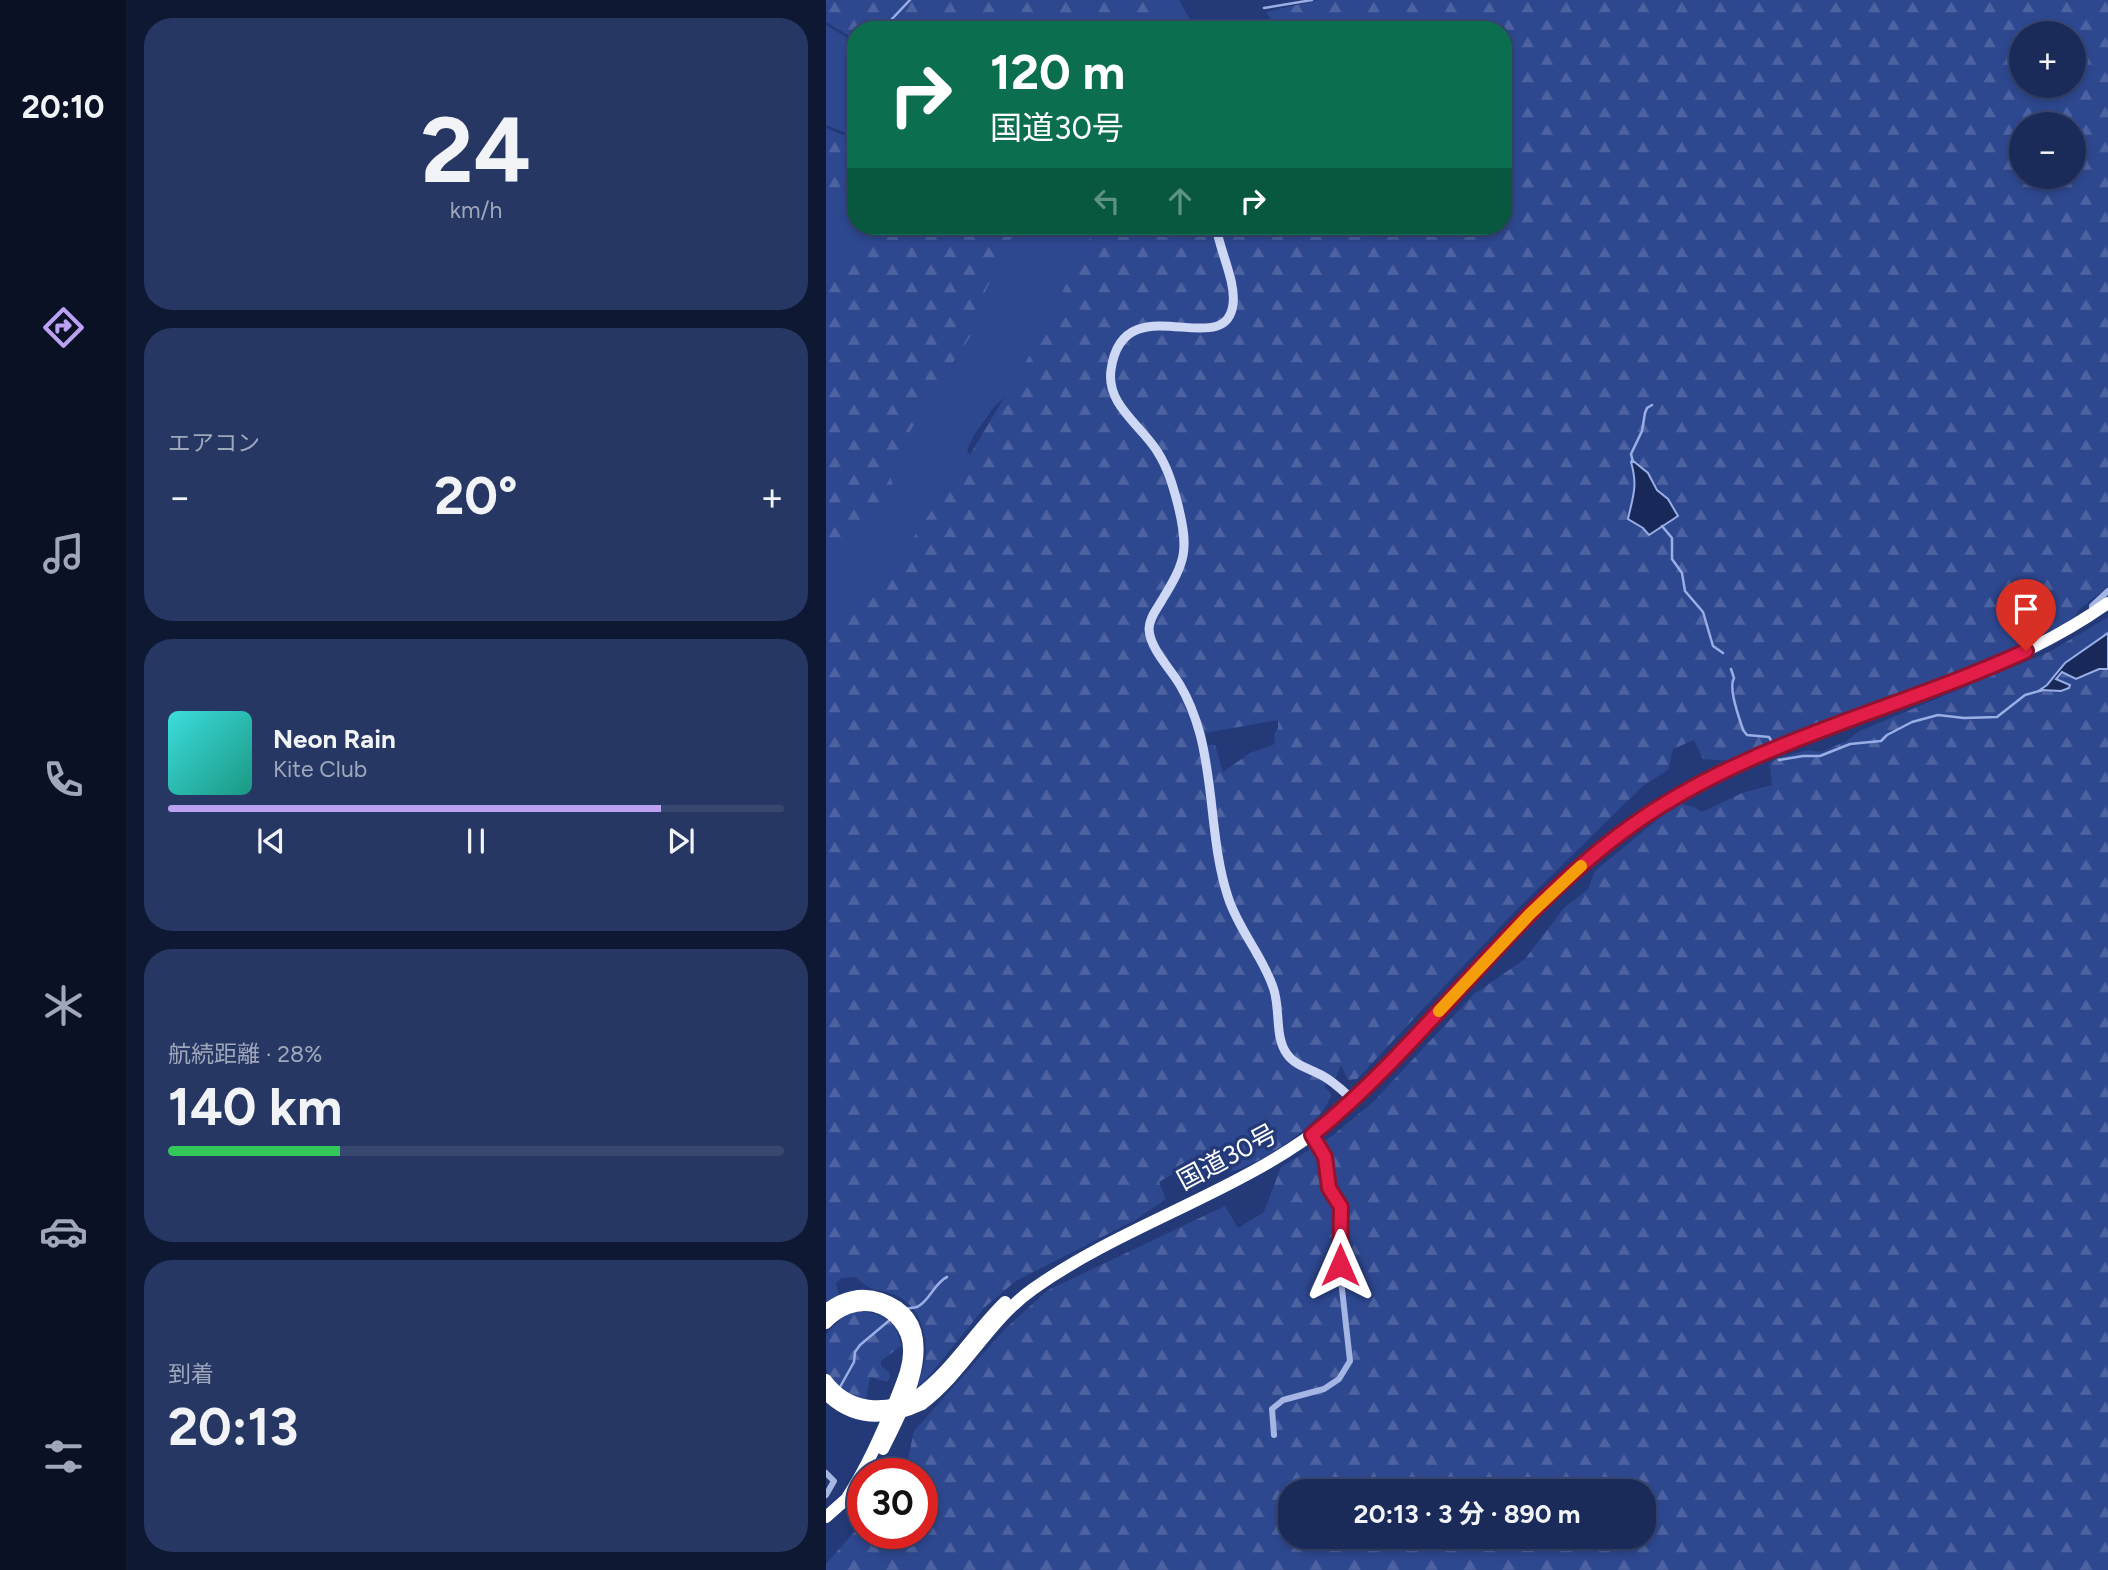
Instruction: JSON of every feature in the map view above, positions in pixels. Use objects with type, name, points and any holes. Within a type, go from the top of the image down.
[{"type":"highway","name":"国道30号","points":[[826,1394],[846,1409],[868,1416],[891,1416],[919,1400],[992,1315],[1015,1293],[1050,1272],[1082,1259],[1272,1161],[1312,1135],[1352,1100],[1551,893],[1608,843],[1661,805],[1724,770],[1769,751],[2003,662],[2108,603]]},
{"type":"highway","points":[[826,1310],[835,1303],[856,1296],[877,1298],[892,1309],[919,1351],[915,1372],[892,1431],[878,1458]]},
{"type":"highway","points":[[826,1323],[840,1311],[858,1305],[892,1309]]},
{"type":"highway","points":[[870,1458],[903,1379],[911,1335]]},
{"type":"highway","name":"国道30号","points":[[826,1380],[843,1397],[865,1406],[892,1406],[919,1400]]},
{"type":"highway","points":[[826,1517],[847,1499]]},
{"type":"street","points":[[1218,235],[1233,295],[1230,314],[1218,326],[1209,329],[1166,324],[1138,330],[1121,344],[1111,373],[1111,384],[1120,406],[1153,444],[1165,465],[1184,530],[1185,553],[1182,564],[1152,618],[1149,631],[1155,648],[1178,682],[1194,714],[1202,741],[1227,894],[1240,927],[1273,988],[1283,1046],[1292,1060],[1331,1080],[1352,1100]]},
{"type":"street","points":[[2092,614],[2092,606],[2108,592]]},
{"type":"street","points":[[1274,1435],[1272,1409],[1283,1400],[1314,1392],[1339,1380],[1350,1361],[1342,1289],[1341,1207],[1329,1188],[1325,1157],[1312,1135]]},
{"type":"street","points":[[826,1473],[834,1481],[826,1495]]},
{"type":"green space","points":[[826,0],[1176,0],[1149,21],[847,21],[847,34],[826,22]]},
{"type":"green space","points":[[1179,0],[1191,21],[1134,21]]},
{"type":"green space","points":[[1319,0],[2108,0],[2108,586],[2079,610],[2074,618],[2017,649],[1730,761],[1703,759],[1694,740],[1673,749],[1668,770],[1644,785],[1516,910],[1357,1079],[1348,1080],[1341,1065],[1336,1077],[1324,1086],[1331,1094],[1326,1105],[1304,1130],[1289,1142],[1241,1168],[1229,1172],[1216,1149],[1159,1182],[1166,1199],[1137,1219],[1016,1281],[985,1307],[918,1386],[926,1345],[920,1319],[910,1305],[895,1295],[871,1288],[856,1277],[841,1278],[836,1283],[839,1295],[826,1302],[826,629],[849,612],[867,604],[965,463],[1031,353],[1091,235],[1512,235],[1512,21],[1272,21],[1266,12]],"holes":[[[1636,464],[1668,499],[1643,528],[1629,514],[1635,490],[1632,466]],[[1278,720],[1278,728],[1274,734],[1273,745],[1250,753],[1223,772],[1215,745],[1207,745],[1205,733]]]},
{"type":"green space","points":[[826,25],[846,37],[847,133],[826,125]]},
{"type":"green space","points":[[826,128],[847,136],[847,195],[826,203]]},
{"type":"green space","points":[[847,170],[847,235],[1098,235],[1038,366],[995,406],[974,435],[967,451],[976,460],[877,601],[826,648],[826,185]]},
{"type":"green space","points":[[883,235],[1013,235],[985,292],[987,312],[936,387],[888,469],[896,495],[893,507],[826,563],[826,266]]},
{"type":"green space","points":[[2108,617],[2108,1570],[826,1570],[826,1564],[847,1540],[847,1549],[938,1549],[938,1458],[908,1458],[914,1431],[1004,1330],[1048,1290],[1225,1206],[1238,1228],[1264,1212],[1281,1167],[1332,1136],[1373,1102],[1474,994],[1525,959],[1564,908],[1588,889],[1595,871],[1663,815],[1682,804],[1702,812],[1742,793],[1772,785],[1770,763],[1778,758],[1807,750],[1822,752],[1860,731],[2051,651]]},
{"type":"green space","points":[[856,1311],[872,1313],[886,1319],[896,1330],[901,1346],[881,1361],[881,1366],[889,1372],[887,1382],[870,1377],[866,1400],[838,1385],[826,1369],[826,1334],[843,1317]]},
{"type":"shaded area","points":[[1632,460],[1648,473],[1657,490],[1668,499],[1678,516],[1649,535],[1628,519],[1634,485]]},
{"type":"shaded area","points":[[2108,633],[2108,669],[2099,669],[2076,679],[2062,672],[2056,679],[2070,685],[2069,688],[2061,691],[2040,690],[2065,663]]},
{"type":"waterway","points":[[890,21],[910,0]]},
{"type":"waterway","points":[[1264,8],[1312,0]]},
{"type":"waterway","points":[[1633,462],[1631,454],[1642,431],[1647,408],[1652,405]]},
{"type":"waterway","points":[[1662,526],[1672,538],[1672,559],[1682,573],[1685,591],[1703,612],[1713,646],[1723,653]]},
{"type":"waterway","points":[[1731,669],[1734,678],[1733,695],[1743,730],[1747,735],[1769,737],[1772,742]]},
{"type":"waterway","points":[[1779,760],[1820,756],[1850,744],[1881,741],[1912,722],[1938,715],[1964,718],[1997,717],[2025,695],[2043,690]]},
{"type":"waterway","points":[[905,1309],[921,1304],[947,1277]]},
{"type":"waterway","points":[[840,1387],[860,1345],[891,1319]]},
{"type":"slow traffic","points":[[1439,1011],[1530,914],[1581,866]]},
{"type":"route","points":[[1340,1265],[1341,1207],[1329,1188],[1325,1157],[1312,1135],[1331,1120],[1388,1063],[1551,893],[1630,826],[1661,805],[1724,770],[2026,651]]}]
